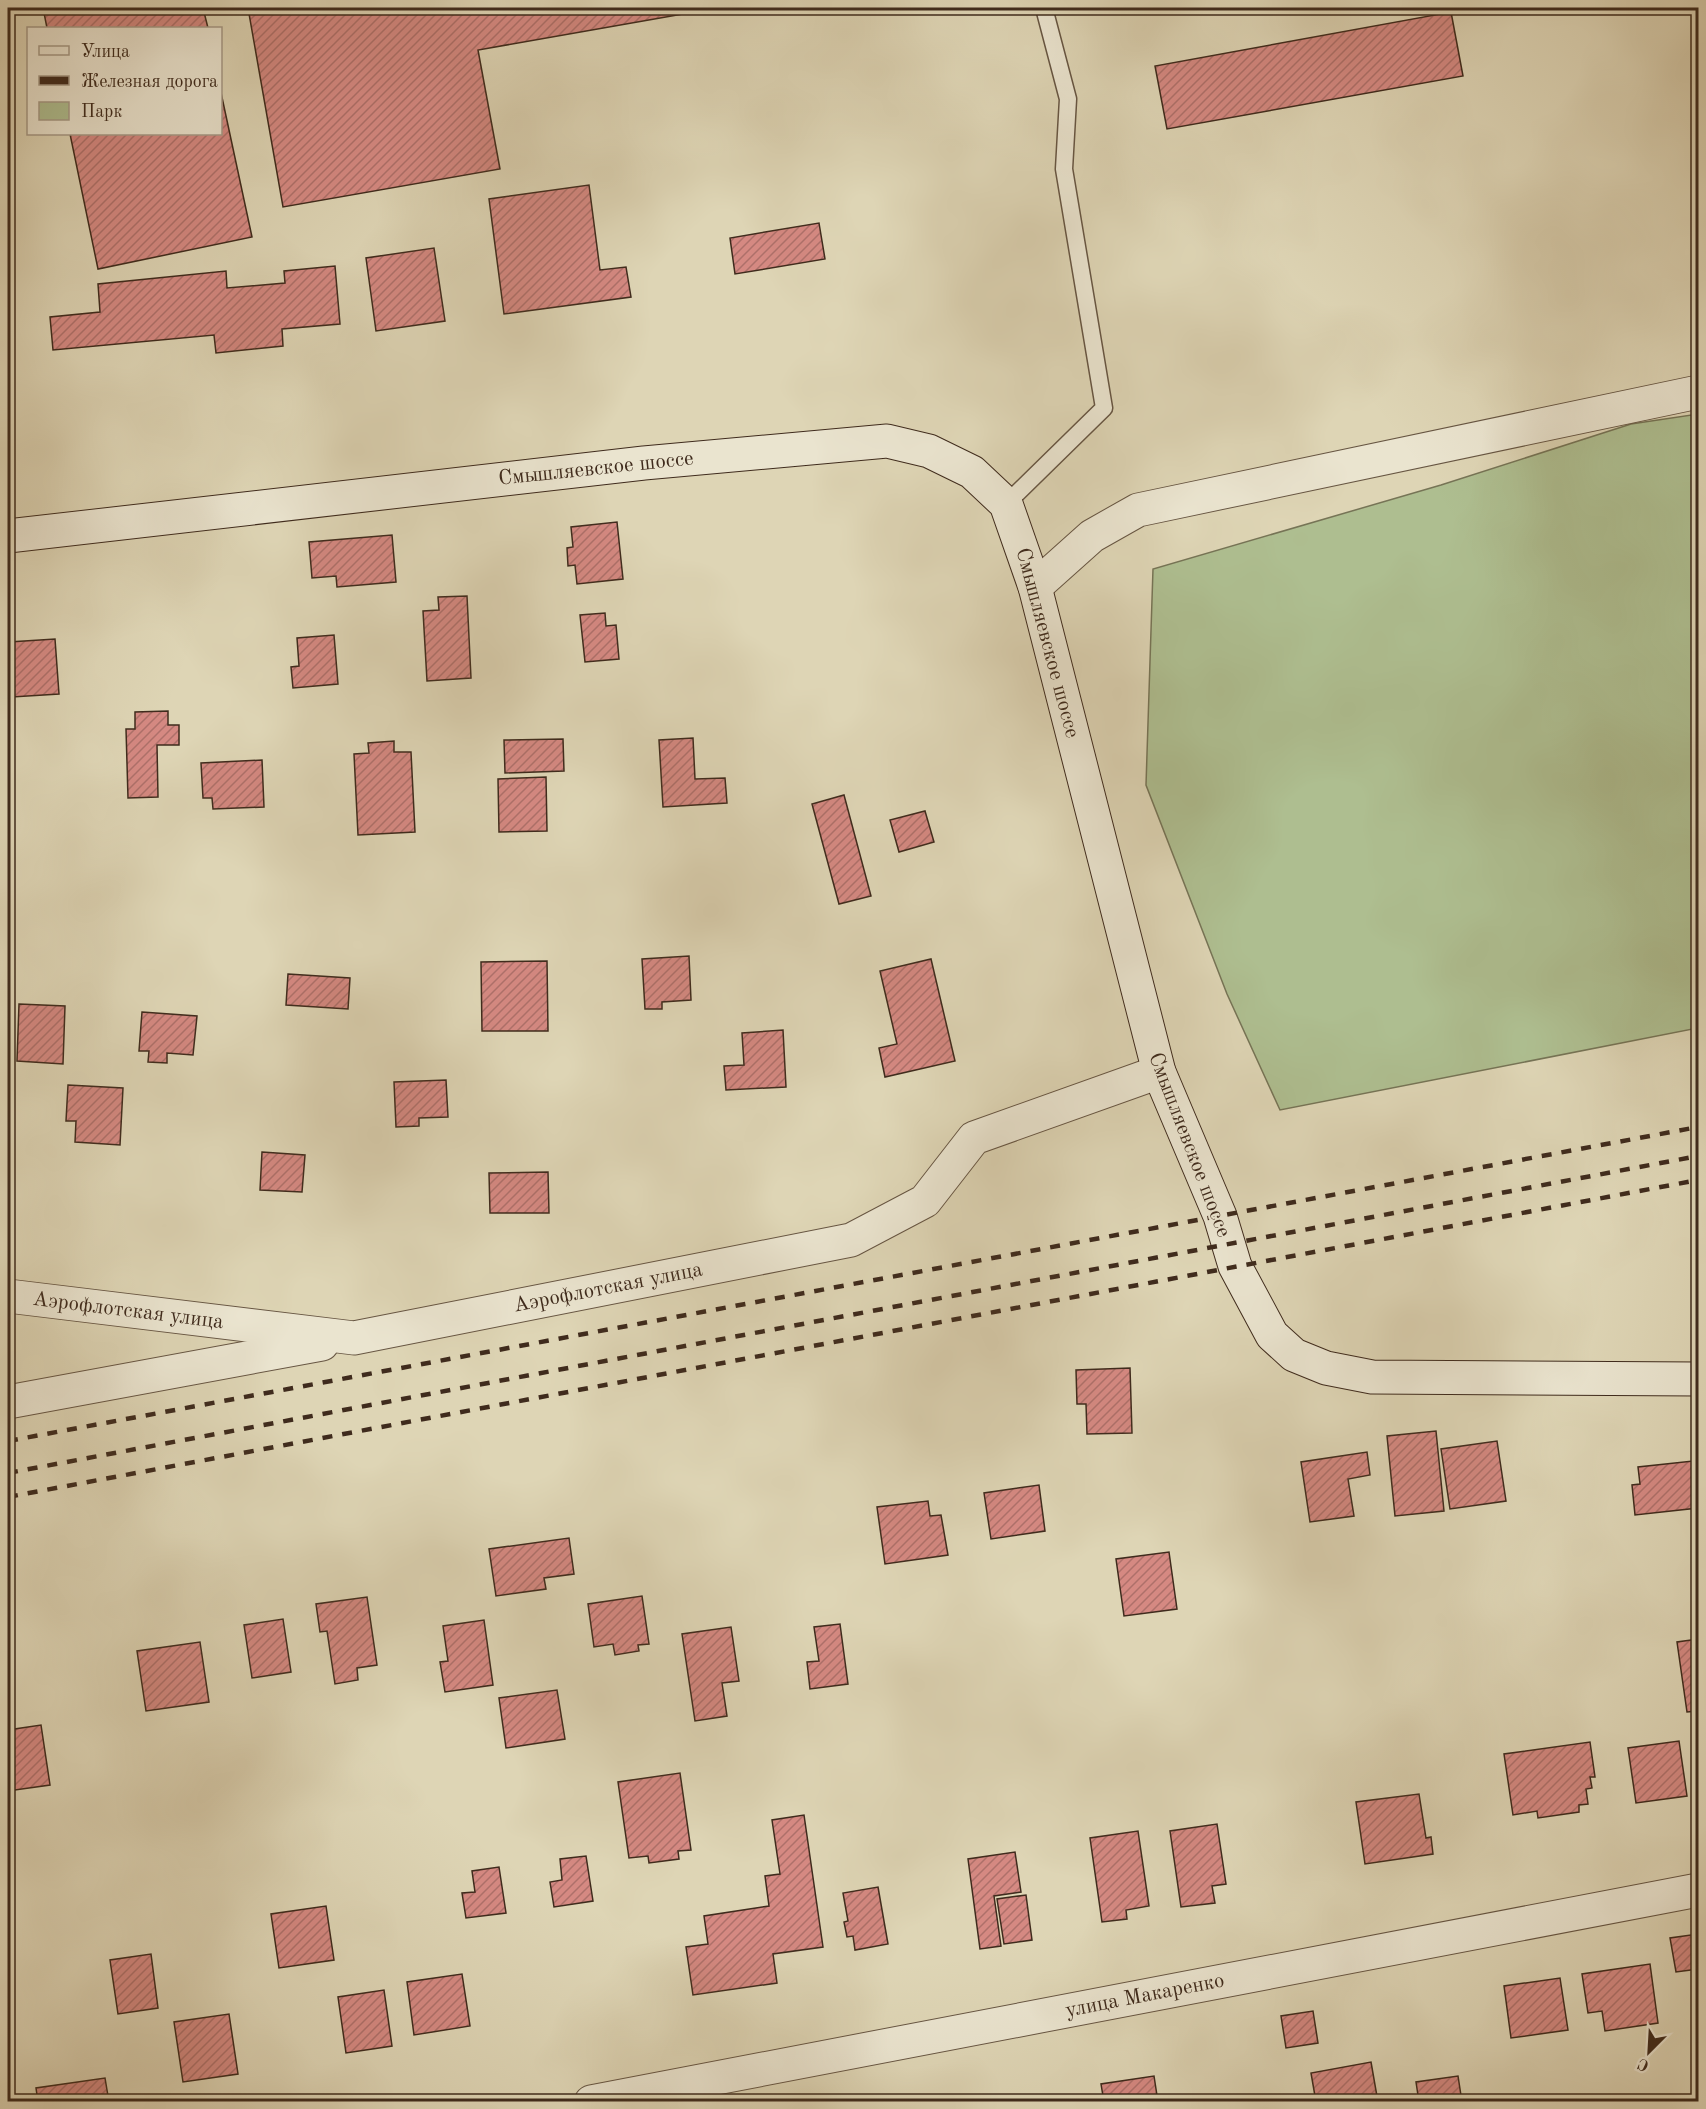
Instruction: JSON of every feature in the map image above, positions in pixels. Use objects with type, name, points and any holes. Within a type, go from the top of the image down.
[{"type":"street","points":[[1035,587],[1092,537],[1138,510],[1698,392]]},
{"type":"street","name":"Смышляевское шоссе","points":[[8,536],[644,463],[887,441],[929,451],[972,472],[1006,504],[1035,587],[1158,1072],[1220,1216],[1235,1266],[1272,1335],[1294,1354],[1326,1368],[1372,1377],[1698,1379]]},
{"type":"street","name":"Аэрофлотская улица","points":[[8,1296],[354,1338],[851,1240],[925,1201],[974,1137],[1158,1072]]},
{"type":"street","points":[[8,1401],[354,1338]]},
{"type":"street","name":"улица Макаренко","points":[[591,2102],[1698,1890]]},
{"type":"lane","points":[[1006,504],[1104,408],[1064,169],[1068,99],[1044,8]]},
{"type":"green space","points":[[1698,414],[1698,1028],[1280,1110],[1227,994],[1146,785],[1153,569],[1441,485],[1631,424]]},
{"type":"building","points":[[43,8],[203,8],[208,27],[47,27]]},
{"type":"building","points":[[248,8],[717,8],[478,50],[500,169],[283,207]]},
{"type":"building","points":[[1451,12],[1463,76],[1167,129],[1155,66]]},
{"type":"building","points":[[222,97],[252,237],[98,269],[70,135],[222,135]]},
{"type":"building","points":[[589,185],[600,270],[626,267],[631,297],[504,314],[489,199]]},
{"type":"building","points":[[819,223],[825,259],[735,274],[730,238]]},
{"type":"building","points":[[434,248],[445,321],[376,331],[366,258]]},
{"type":"building","points":[[335,266],[340,324],[282,329],[283,346],[216,353],[214,335],[53,350],[50,317],[100,312],[98,284],[226,271],[227,288],[285,283],[284,271]]},
{"type":"building","points":[[617,522],[623,579],[577,584],[575,565],[568,566],[567,548],[573,547],[571,527]]},
{"type":"building","points":[[392,535],[396,582],[337,587],[336,576],[312,578],[309,542]]},
{"type":"building","points":[[467,596],[471,678],[427,681],[423,611],[439,610],[438,597]]},
{"type":"building","points":[[605,613],[606,626],[616,625],[619,659],[585,662],[580,615]]},
{"type":"building","points":[[334,635],[338,684],[293,688],[291,667],[299,666],[297,638]]},
{"type":"building","points":[[55,639],[59,694],[12,697],[9,642]]},
{"type":"building","points":[[168,711],[168,725],[179,725],[179,745],[157,745],[158,797],[128,798],[126,729],[135,729],[135,712]]},
{"type":"building","points":[[693,738],[695,779],[725,778],[727,803],[663,807],[659,740]]},
{"type":"building","points":[[563,739],[564,771],[505,773],[504,740]]},
{"type":"building","points":[[394,741],[394,752],[411,752],[415,832],[358,835],[354,754],[369,753],[368,743]]},
{"type":"building","points":[[262,760],[264,807],[213,809],[212,798],[203,798],[201,763]]},
{"type":"building","points":[[546,777],[547,831],[499,832],[498,779]]},
{"type":"building","points":[[844,795],[871,896],[839,904],[812,804]]},
{"type":"building","points":[[925,811],[934,842],[899,852],[890,820]]},
{"type":"building","points":[[689,956],[691,1000],[662,1002],[662,1009],[645,1009],[642,959]]},
{"type":"building","points":[[931,959],[955,1061],[885,1077],[879,1048],[897,1044],[880,971]]},
{"type":"building","points":[[547,961],[548,1031],[482,1031],[481,962]]},
{"type":"building","points":[[288,974],[350,978],[348,1009],[286,1005]]},
{"type":"building","points":[[19,1004],[65,1006],[63,1064],[17,1061]]},
{"type":"building","points":[[142,1012],[197,1016],[193,1055],[167,1053],[167,1063],[148,1062],[149,1051],[139,1051]]},
{"type":"building","points":[[783,1030],[786,1087],[726,1090],[724,1066],[744,1065],[742,1033]]},
{"type":"building","points":[[446,1080],[448,1117],[419,1118],[419,1126],[396,1127],[394,1082]]},
{"type":"building","points":[[68,1085],[123,1088],[120,1145],[75,1142],[76,1121],[66,1121]]},
{"type":"building","points":[[262,1152],[305,1155],[302,1192],[260,1190]]},
{"type":"building","points":[[548,1172],[549,1213],[490,1213],[489,1173]]},
{"type":"building","points":[[1130,1368],[1132,1433],[1087,1434],[1086,1404],[1077,1404],[1076,1370]]},
{"type":"building","points":[[1436,1431],[1444,1511],[1395,1516],[1387,1436]]},
{"type":"building","points":[[1497,1441],[1506,1501],[1450,1509],[1441,1449]]},
{"type":"building","points":[[1367,1452],[1370,1475],[1348,1479],[1354,1516],[1310,1522],[1301,1462]]},
{"type":"building","points":[[1693,1461],[1698,1508],[1635,1515],[1632,1485],[1640,1484],[1638,1467]]},
{"type":"building","points":[[1039,1485],[1045,1531],[991,1539],[984,1493]]},
{"type":"building","points":[[928,1501],[930,1516],[941,1515],[948,1555],[885,1564],[877,1507]]},
{"type":"building","points":[[569,1538],[574,1574],[544,1578],[546,1589],[496,1596],[489,1549]]},
{"type":"building","points":[[1169,1552],[1177,1609],[1124,1616],[1116,1559]]},
{"type":"building","points":[[642,1596],[649,1644],[638,1645],[639,1651],[615,1655],[613,1644],[594,1647],[588,1604]]},
{"type":"building","points":[[367,1597],[377,1665],[357,1668],[358,1680],[335,1684],[327,1631],[320,1632],[316,1604]]},
{"type":"building","points":[[283,1619],[291,1672],[252,1678],[244,1625]]},
{"type":"building","points":[[484,1620],[493,1685],[445,1692],[440,1662],[448,1661],[443,1626]]},
{"type":"building","points":[[840,1624],[848,1684],[810,1689],[807,1662],[819,1661],[814,1627]]},
{"type":"building","points":[[731,1627],[739,1681],[722,1683],[727,1716],[695,1721],[682,1634]]},
{"type":"building","points":[[1698,1639],[1698,1711],[1687,1712],[1677,1642]]},
{"type":"building","points":[[200,1642],[209,1702],[146,1711],[137,1651]]},
{"type":"building","points":[[557,1690],[565,1739],[506,1748],[499,1698]]},
{"type":"building","points":[[41,1725],[50,1785],[8,1791],[8,1730]]},
{"type":"building","points":[[1679,1741],[1687,1796],[1636,1803],[1628,1748]]},
{"type":"building","points":[[1590,1742],[1595,1777],[1590,1777],[1592,1788],[1586,1789],[1588,1804],[1579,1805],[1579,1812],[1538,1818],[1537,1811],[1513,1815],[1504,1754]]},
{"type":"building","points":[[680,1773],[691,1850],[678,1851],[679,1859],[649,1863],[648,1856],[629,1858],[618,1782]]},
{"type":"building","points":[[1419,1794],[1426,1838],[1431,1837],[1433,1854],[1365,1864],[1356,1802]]},
{"type":"building","points":[[804,1815],[823,1947],[773,1954],[777,1983],[693,1995],[686,1947],[708,1944],[704,1916],[769,1906],[765,1876],[780,1874],[772,1820]]},
{"type":"building","points":[[1217,1824],[1226,1884],[1212,1886],[1215,1903],[1181,1907],[1170,1831]]},
{"type":"building","points":[[1138,1831],[1149,1906],[1126,1910],[1127,1919],[1102,1922],[1090,1838]]},
{"type":"building","points":[[1015,1852],[1021,1892],[994,1896],[1001,1946],[980,1949],[968,1859]]},
{"type":"building","points":[[586,1856],[593,1901],[554,1907],[550,1882],[562,1880],[560,1859]]},
{"type":"building","points":[[499,1867],[506,1913],[466,1918],[462,1893],[475,1892],[472,1871]]},
{"type":"building","points":[[878,1887],[888,1944],[855,1950],[853,1936],[847,1937],[844,1922],[848,1921],[843,1893]]},
{"type":"building","points":[[1026,1895],[1032,1940],[1004,1944],[997,1899]]},
{"type":"building","points":[[326,1906],[334,1960],[279,1968],[271,1914]]},
{"type":"building","points":[[1698,1934],[1698,1969],[1676,1972],[1670,1938]]},
{"type":"building","points":[[151,1954],[158,2008],[118,2014],[110,1960]]},
{"type":"building","points":[[1650,1964],[1658,2023],[1605,2031],[1602,2011],[1588,2013],[1582,1974]]},
{"type":"building","points":[[462,1974],[470,2026],[414,2035],[407,1982]]},
{"type":"building","points":[[1560,1978],[1568,2030],[1511,2038],[1504,1986]]},
{"type":"building","points":[[384,1990],[392,2046],[346,2053],[338,1997]]},
{"type":"building","points":[[1313,2011],[1318,2043],[1286,2048],[1281,2016]]},
{"type":"building","points":[[229,2014],[238,2074],[183,2082],[174,2022]]},
{"type":"building","points":[[1371,2062],[1378,2102],[1316,2102],[1311,2073]]},
{"type":"building","points":[[1154,2076],[1158,2102],[1104,2102],[1101,2084]]},
{"type":"building","points":[[1458,2076],[1462,2102],[1419,2102],[1416,2082]]},
{"type":"building","points":[[105,2078],[109,2102],[38,2102],[36,2088]]},
{"type":"railway","points":[[8,1441],[1698,1127]]},
{"type":"railway","points":[[8,1473],[1698,1156]]},
{"type":"railway","points":[[8,1497],[1698,1180]]}]
